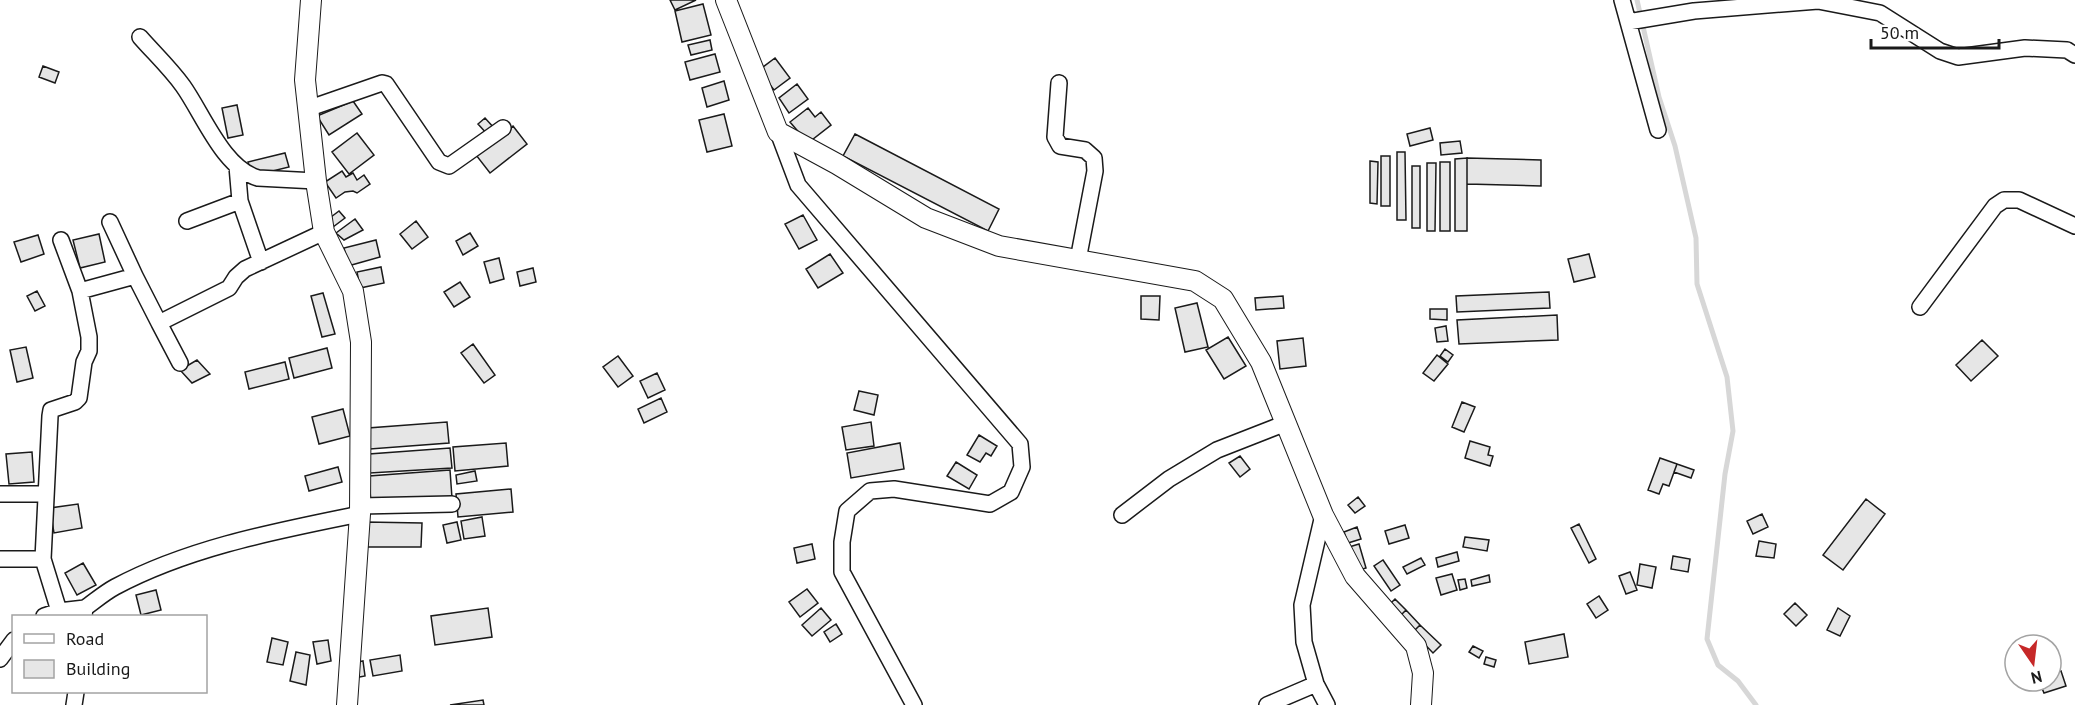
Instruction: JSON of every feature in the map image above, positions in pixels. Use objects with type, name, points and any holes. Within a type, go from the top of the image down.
[{"type":"street","points":[[311,0],[305,80],[316,181],[324,232],[353,291],[361,342],[360,510],[347,705]]},
{"type":"street","points":[[726,0],[798,185],[1020,444],[1022,467],[1011,492],[990,504],[894,489],[870,491],[847,511],[842,542],[842,572],[914,705]]},
{"type":"street","points":[[1622,0],[1658,130]]},
{"type":"street","points":[[1628,22],[1694,11],[1818,1],[1880,13],[1940,51],[1958,57],[2025,48],[2067,50],[2075,55]]},
{"type":"street","points":[[140,37],[182,84],[226,153],[237,166],[258,178],[316,181]]},
{"type":"street","points":[[308,109],[382,82],[386,84],[439,162],[449,166],[503,128]]},
{"type":"street","points":[[1059,83],[1055,137],[1060,146],[1085,150],[1094,158],[1095,171],[1078,260]]},
{"type":"street","points":[[778,132],[837,164],[926,218],[999,246],[1195,281],[1223,299],[1262,362],[1323,515],[1354,576],[1416,646],[1423,673],[1421,705]]},
{"type":"street","points":[[237,166],[240,201],[261,262]]},
{"type":"street","points":[[1920,307],[1995,206],[2004,200],[2019,200],[2075,226]]},
{"type":"street","points":[[187,221],[240,201]]},
{"type":"street","points":[[110,222],[180,363]]},
{"type":"street","points":[[159,323],[222,293],[233,285],[236,277],[245,268],[324,232]]},
{"type":"street","points":[[61,240],[80,291],[89,337],[89,351],[84,362],[79,398],[75,402],[51,410],[50,416],[43,559],[51,614],[85,612],[113,588],[156,568],[253,536],[360,510],[452,504]]},
{"type":"street","points":[[80,291],[135,276]]},
{"type":"street","points":[[1122,515],[1169,479],[1217,450],[1286,423]]},
{"type":"street","points":[[0,494],[46,494]]},
{"type":"street","points":[[1323,515],[1302,605],[1304,642],[1316,684],[1327,705]]},
{"type":"street","points":[[0,559],[43,559]]},
{"type":"street","points":[[0,659],[12,643]]},
{"type":"street","points":[[1267,705],[1316,684]]},
{"type":"building","points":[[670,0],[696,0],[675,10]]},
{"type":"building","points":[[703,4],[711,35],[682,42],[675,11]]},
{"type":"building","points":[[710,40],[712,50],[691,55],[688,45]]},
{"type":"building","points":[[715,54],[720,72],[690,80],[685,62]]},
{"type":"building","points":[[775,58],[790,78],[774,90],[759,70]]},
{"type":"building","points":[[43,66],[59,72],[55,83],[39,77]]},
{"type":"building","points":[[724,81],[729,100],[707,107],[702,88]]},
{"type":"building","points":[[797,84],[808,99],[789,113],[779,98]]},
{"type":"building","points":[[353,101],[362,114],[329,135],[317,116]]},
{"type":"building","points":[[237,105],[243,135],[228,138],[222,108]]},
{"type":"building","points":[[808,108],[815,117],[821,112],[831,125],[808,143],[790,122]]},
{"type":"building","points":[[724,114],[732,146],[707,152],[699,120]]},
{"type":"building","points":[[485,118],[495,129],[488,135],[478,124]]},
{"type":"building","points":[[513,126],[527,144],[490,173],[476,155]]},
{"type":"building","points":[[1430,128],[1433,140],[1410,146],[1407,134]]},
{"type":"building","points":[[357,133],[374,155],[349,174],[332,152]]},
{"type":"building","points":[[855,134],[999,209],[988,231],[843,156]]},
{"type":"building","points":[[1460,141],[1462,153],[1441,155],[1440,143]]},
{"type":"building","points":[[1397,152],[1405,152],[1406,220],[1397,220]]},
{"type":"building","points":[[285,153],[289,167],[252,176],[248,162]]},
{"type":"building","points":[[1381,156],[1390,156],[1390,206],[1381,206]]},
{"type":"building","points":[[1467,158],[1467,231],[1455,231],[1455,159]]},
{"type":"building","points":[[1467,158],[1541,160],[1541,186],[1467,184]]},
{"type":"building","points":[[1370,161],[1378,162],[1377,204],[1370,203]]},
{"type":"building","points":[[1440,162],[1450,162],[1450,231],[1440,231]]},
{"type":"building","points":[[1427,163],[1436,163],[1435,231],[1427,231]]},
{"type":"building","points":[[1412,166],[1420,166],[1420,228],[1412,228]]},
{"type":"building","points":[[342,171],[346,177],[353,173],[357,180],[364,175],[370,184],[357,193],[345,192],[336,198],[325,182]]},
{"type":"building","points":[[339,211],[345,218],[333,227],[327,220]]},
{"type":"building","points":[[803,215],[817,240],[799,249],[785,224]]},
{"type":"building","points":[[355,219],[363,230],[344,240],[336,233]]},
{"type":"building","points":[[416,221],[428,237],[412,249],[400,234]]},
{"type":"building","points":[[470,233],[478,246],[463,255],[456,241]]},
{"type":"building","points":[[99,234],[105,262],[80,268],[73,240]]},
{"type":"building","points":[[38,235],[44,254],[21,262],[14,242]]},
{"type":"building","points":[[376,240],[380,257],[348,266],[344,248]]},
{"type":"building","points":[[830,254],[843,273],[818,288],[806,269]]},
{"type":"building","points":[[1589,254],[1595,277],[1574,282],[1568,259]]},
{"type":"building","points":[[499,258],[504,279],[490,283],[484,262]]},
{"type":"building","points":[[381,267],[384,283],[360,288],[357,272]]},
{"type":"building","points":[[533,268],[536,282],[520,286],[517,272]]},
{"type":"building","points":[[460,282],[470,297],[454,307],[444,292]]},
{"type":"building","points":[[37,291],[45,306],[35,311],[27,296]]},
{"type":"building","points":[[1549,292],[1550,308],[1457,312],[1456,296]]},
{"type":"building","points":[[323,293],[335,334],[322,337],[311,296]]},
{"type":"building","points":[[1141,296],[1160,296],[1159,320],[1141,319]]},
{"type":"building","points":[[1283,296],[1284,308],[1256,310],[1255,298]]},
{"type":"building","points":[[1197,303],[1208,347],[1185,352],[1175,308]]},
{"type":"building","points":[[1430,309],[1447,309],[1447,320],[1430,319]]},
{"type":"building","points":[[1557,315],[1558,340],[1459,344],[1457,320]]},
{"type":"building","points":[[1446,326],[1448,341],[1437,342],[1435,328]]},
{"type":"building","points":[[1228,337],[1246,366],[1224,379],[1206,350]]},
{"type":"building","points":[[1303,338],[1306,366],[1280,369],[1277,341]]},
{"type":"building","points":[[1982,340],[1998,356],[1971,381],[1956,365]]},
{"type":"building","points":[[473,344],[495,375],[484,383],[461,353]]},
{"type":"building","points":[[26,347],[33,378],[17,382],[10,350]]},
{"type":"building","points":[[327,348],[332,368],[294,378],[289,358]]},
{"type":"building","points":[[1445,349],[1453,355],[1448,362],[1440,356]]},
{"type":"building","points":[[1437,355],[1448,364],[1434,381],[1423,373]]},
{"type":"building","points":[[618,356],[633,376],[618,387],[603,367]]},
{"type":"building","points":[[197,360],[210,374],[192,383],[180,370]]},
{"type":"building","points":[[285,362],[289,379],[249,389],[245,372]]},
{"type":"building","points":[[657,373],[665,390],[648,398],[640,381]]},
{"type":"building","points":[[859,391],[878,395],[874,415],[854,410]]},
{"type":"building","points":[[661,398],[667,412],[644,423],[638,409]]},
{"type":"building","points":[[1462,402],[1475,407],[1464,432],[1452,427]]},
{"type":"building","points":[[343,409],[350,436],[319,444],[312,417]]},
{"type":"building","points":[[447,422],[449,443],[370,449],[368,428]]},
{"type":"building","points":[[871,422],[874,446],[846,450],[842,427]]},
{"type":"building","points":[[979,435],[997,446],[991,456],[986,453],[980,462],[967,455]]},
{"type":"building","points":[[1470,441],[1490,447],[1488,455],[1493,456],[1490,466],[1465,458]]},
{"type":"building","points":[[506,443],[508,466],[455,471],[453,447]]},
{"type":"building","points":[[900,443],[904,469],[851,478],[847,453]]},
{"type":"building","points":[[450,448],[452,468],[370,473],[369,454]]},
{"type":"building","points":[[32,452],[34,482],[9,484],[6,454]]},
{"type":"building","points":[[1240,456],[1250,469],[1240,477],[1229,463]]},
{"type":"building","points":[[1660,458],[1677,464],[1669,486],[1663,484],[1659,494],[1648,490]]},
{"type":"building","points":[[956,462],[977,475],[969,489],[947,476]]},
{"type":"building","points":[[1677,464],[1694,470],[1691,478],[1674,472]]},
{"type":"building","points":[[338,467],[342,482],[309,491],[305,476]]},
{"type":"building","points":[[450,470],[452,498],[371,504],[369,476]]},
{"type":"building","points":[[475,471],[477,481],[457,484],[456,475]]},
{"type":"building","points":[[511,489],[513,512],[458,517],[456,494]]},
{"type":"building","points":[[1358,497],[1365,506],[1355,513],[1348,505]]},
{"type":"building","points":[[1866,499],[1885,514],[1843,570],[1823,555]]},
{"type":"building","points":[[78,504],[82,528],[54,533],[50,508]]},
{"type":"building","points":[[1762,514],[1768,527],[1753,534],[1747,521]]},
{"type":"building","points":[[482,517],[485,536],[464,539],[461,521]]},
{"type":"building","points":[[365,522],[422,523],[421,547],[365,547]]},
{"type":"building","points":[[457,522],[461,540],[447,543],[443,525]]},
{"type":"building","points":[[1579,524],[1596,559],[1589,563],[1571,528]]},
{"type":"building","points":[[1405,525],[1409,538],[1389,544],[1385,531]]},
{"type":"building","points":[[1357,527],[1361,539],[1348,543],[1344,532]]},
{"type":"building","points":[[1465,537],[1489,540],[1487,551],[1463,547]]},
{"type":"building","points":[[1759,541],[1776,544],[1774,558],[1756,556]]},
{"type":"building","points":[[812,544],[815,559],[797,563],[794,548]]},
{"type":"building","points":[[1359,544],[1366,568],[1356,571],[1349,547]]},
{"type":"building","points":[[1457,552],[1459,561],[1438,567],[1436,558]]},
{"type":"building","points":[[1673,556],[1690,559],[1688,572],[1671,569]]},
{"type":"building","points":[[1421,558],[1425,565],[1407,574],[1403,567]]},
{"type":"building","points":[[1383,560],[1400,585],[1391,591],[1374,566]]},
{"type":"building","points":[[83,563],[96,585],[77,595],[65,573]]},
{"type":"building","points":[[1640,564],[1656,567],[1652,588],[1637,585]]},
{"type":"building","points":[[1630,572],[1637,590],[1626,594],[1619,576]]},
{"type":"building","points":[[1452,574],[1457,590],[1441,595],[1436,578]]},
{"type":"building","points":[[1489,575],[1490,582],[1472,586],[1471,580]]},
{"type":"building","points":[[1465,579],[1467,588],[1460,590],[1458,580]]},
{"type":"building","points":[[807,589],[818,603],[800,617],[789,602]]},
{"type":"building","points":[[156,590],[161,610],[141,615],[136,595]]},
{"type":"building","points":[[1599,596],[1608,610],[1596,618],[1587,604]]},
{"type":"building","points":[[1395,599],[1406,610],[1398,618],[1387,607]]},
{"type":"building","points":[[1795,603],[1807,615],[1796,626],[1784,614]]},
{"type":"building","points":[[488,608],[492,637],[435,645],[431,616]]},
{"type":"building","points":[[821,608],[831,620],[812,636],[802,625]]},
{"type":"building","points":[[1838,608],[1850,616],[1840,636],[1827,630]]},
{"type":"building","points":[[1406,610],[1420,625],[1413,632],[1398,618]]},
{"type":"building","points":[[836,624],[842,634],[830,642],[824,632]]},
{"type":"building","points":[[1420,625],[1441,645],[1433,653],[1413,632]]},
{"type":"building","points":[[1564,634],[1568,657],[1529,664],[1525,642]]},
{"type":"building","points":[[272,638],[288,642],[283,665],[267,662]]},
{"type":"building","points":[[328,640],[331,661],[317,664],[313,642]]},
{"type":"building","points":[[1473,646],[1483,651],[1479,658],[1469,652]]},
{"type":"building","points":[[296,652],[310,655],[306,685],[290,681]]},
{"type":"building","points":[[400,655],[402,671],[373,676],[370,660]]},
{"type":"building","points":[[1486,657],[1496,660],[1494,667],[1484,664]]},
{"type":"building","points":[[363,661],[365,676],[354,678],[352,663]]},
{"type":"building","points":[[483,700],[484,705],[450,705]]},
{"type":"waterway","points":[[1637,0],[1659,97],[1675,146],[1696,238],[1697,284],[1727,377],[1733,431],[1725,474],[1707,639],[1718,665],[1738,681],[1756,705]]}]
